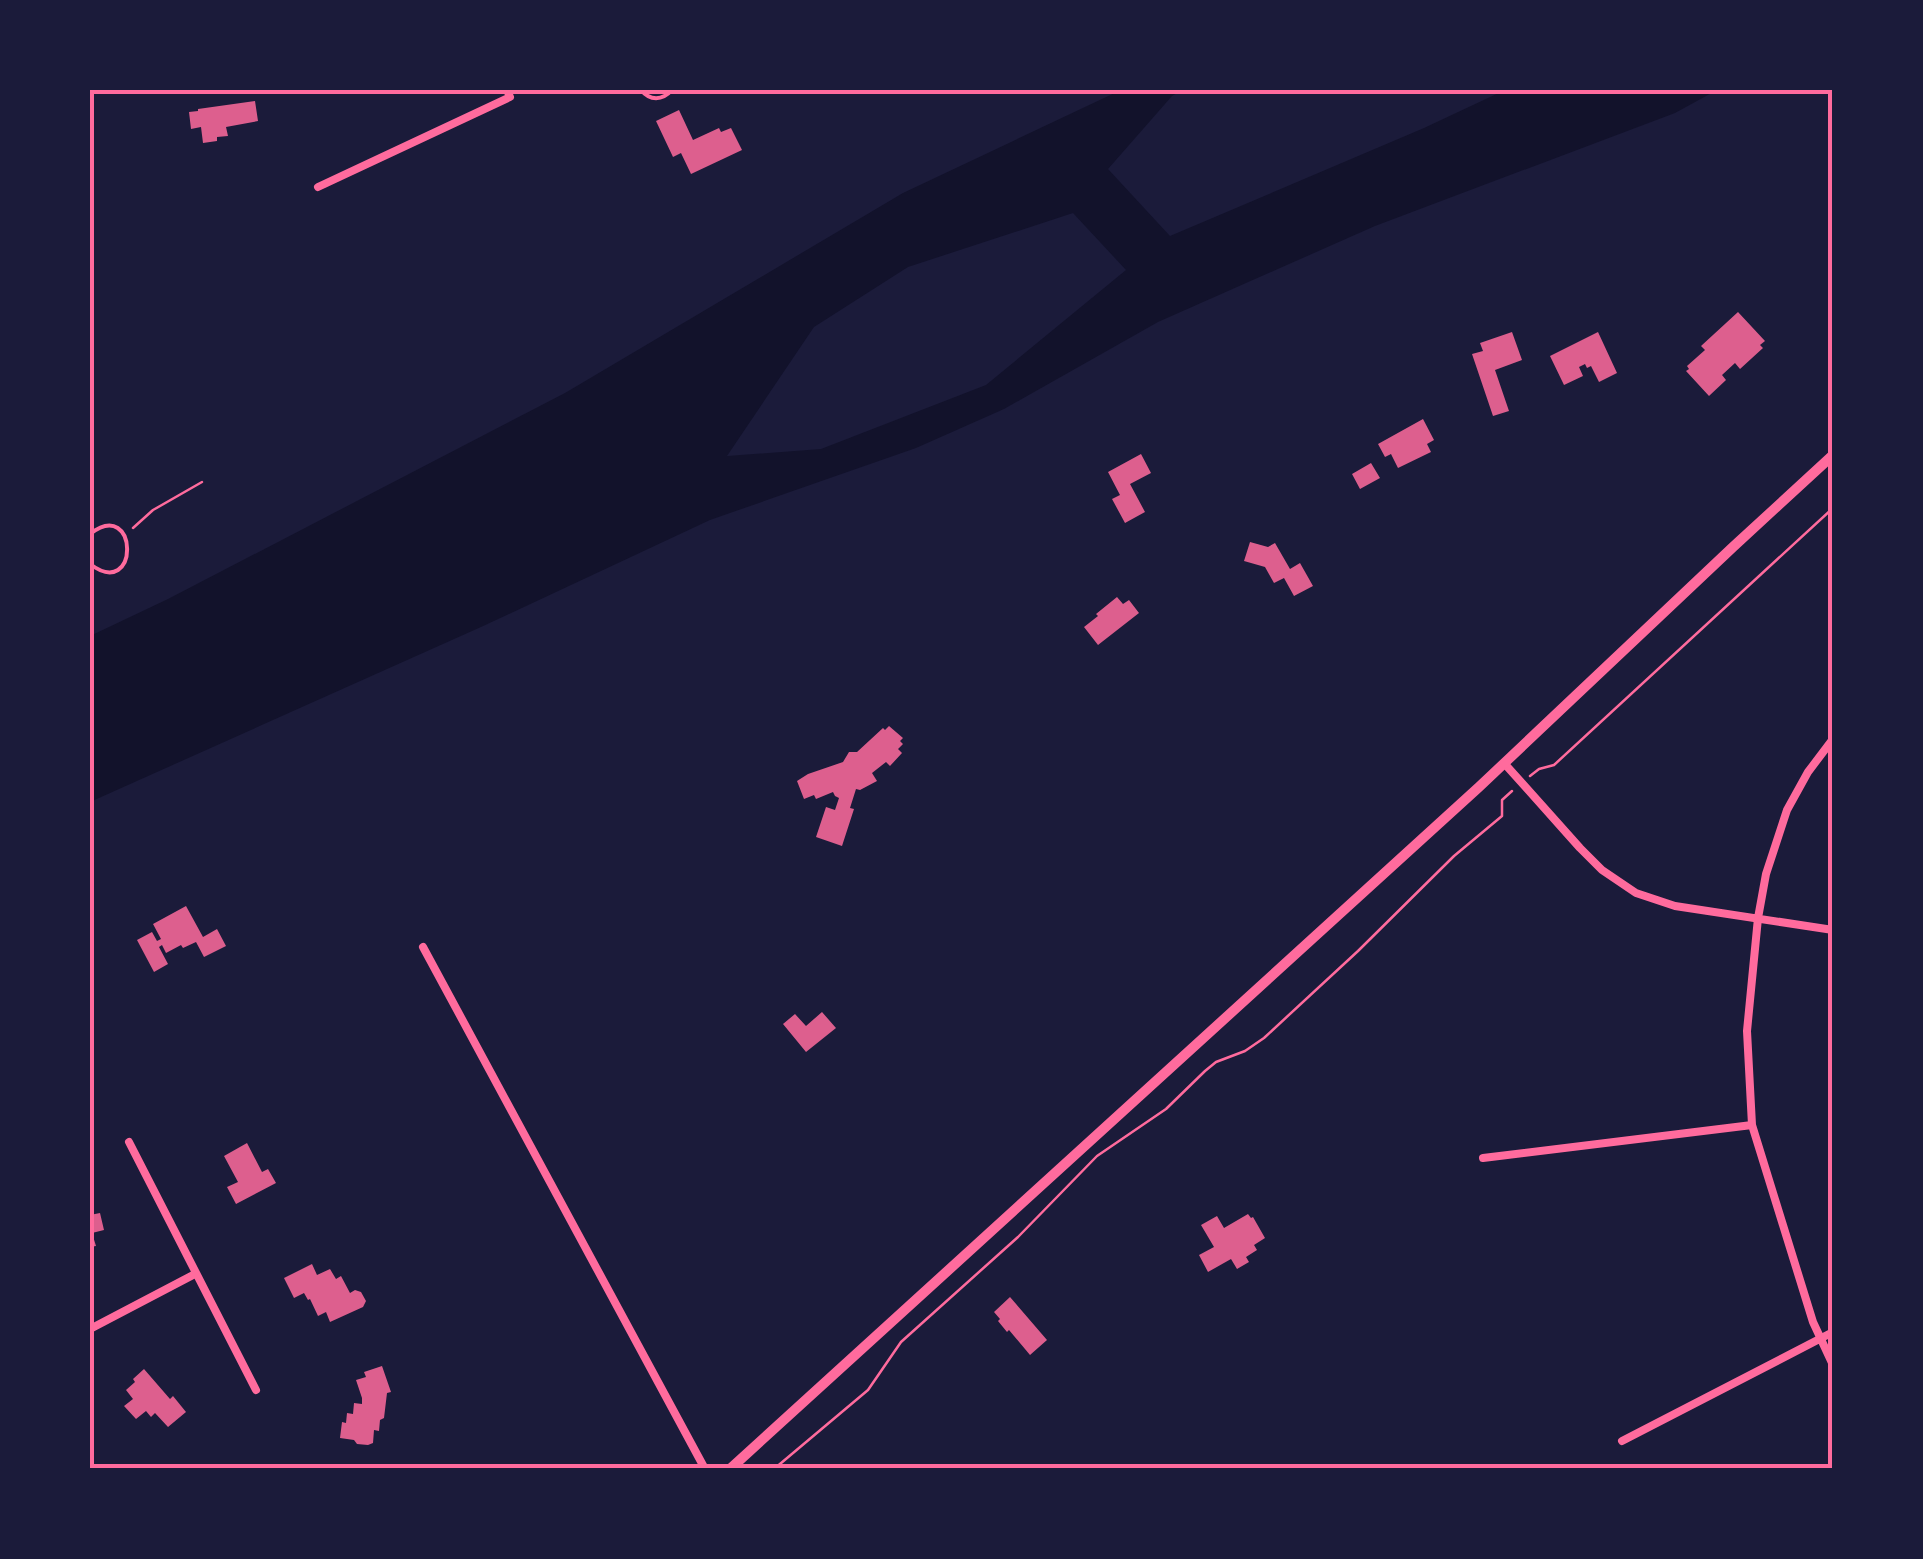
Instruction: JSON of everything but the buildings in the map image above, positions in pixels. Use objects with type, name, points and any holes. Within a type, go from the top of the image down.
[{"type":"main road","points":[[730,1469],[1504,763],[1833,456]]},
{"type":"street","points":[[318,187],[508,94]]},
{"type":"street","points":[[1833,740],[1808,772],[1787,810],[1766,874],[1747,1031],[1752,1124],[1812,1322],[1833,1364]]},
{"type":"street","points":[[1504,763],[1580,848],[1628,888],[1675,906],[1833,930]]},
{"type":"street","points":[[423,948],[705,1469]]},
{"type":"street","points":[[1482,1158],[1752,1124]]},
{"type":"street","points":[[130,1142],[256,1390]]},
{"type":"street","points":[[90,1329],[196,1274]]},
{"type":"street","points":[[1622,1441],[1833,1332]]},
{"type":"lane","points":[[641,90],[657,99],[672,90]]},
{"type":"lane","points":[[90,534],[112,528],[125,536],[129,550],[124,564],[118,568],[105,572],[90,564]]},
{"type":"path","points":[[125,536],[153,510],[202,482]]},
{"type":"path","points":[[774,1469],[868,1390],[902,1342],[1018,1238],[1108,1146],[1166,1109],[1216,1062],[1246,1051],[1264,1038],[1454,856],[1502,816],[1502,800],[1539,769],[1554,764],[1833,508]]},
{"type":"shaded area","points":[[1121,90],[1183,90],[1172,96],[1108,169],[1170,236],[1505,90],[1717,90],[1675,113],[1375,226],[1158,322],[1004,409],[916,448],[710,520],[90,802],[90,636],[565,393],[903,193]],"holes":[[[1073,213],[1126,270],[986,385],[821,449],[727,456],[814,327],[908,267]]]}]
